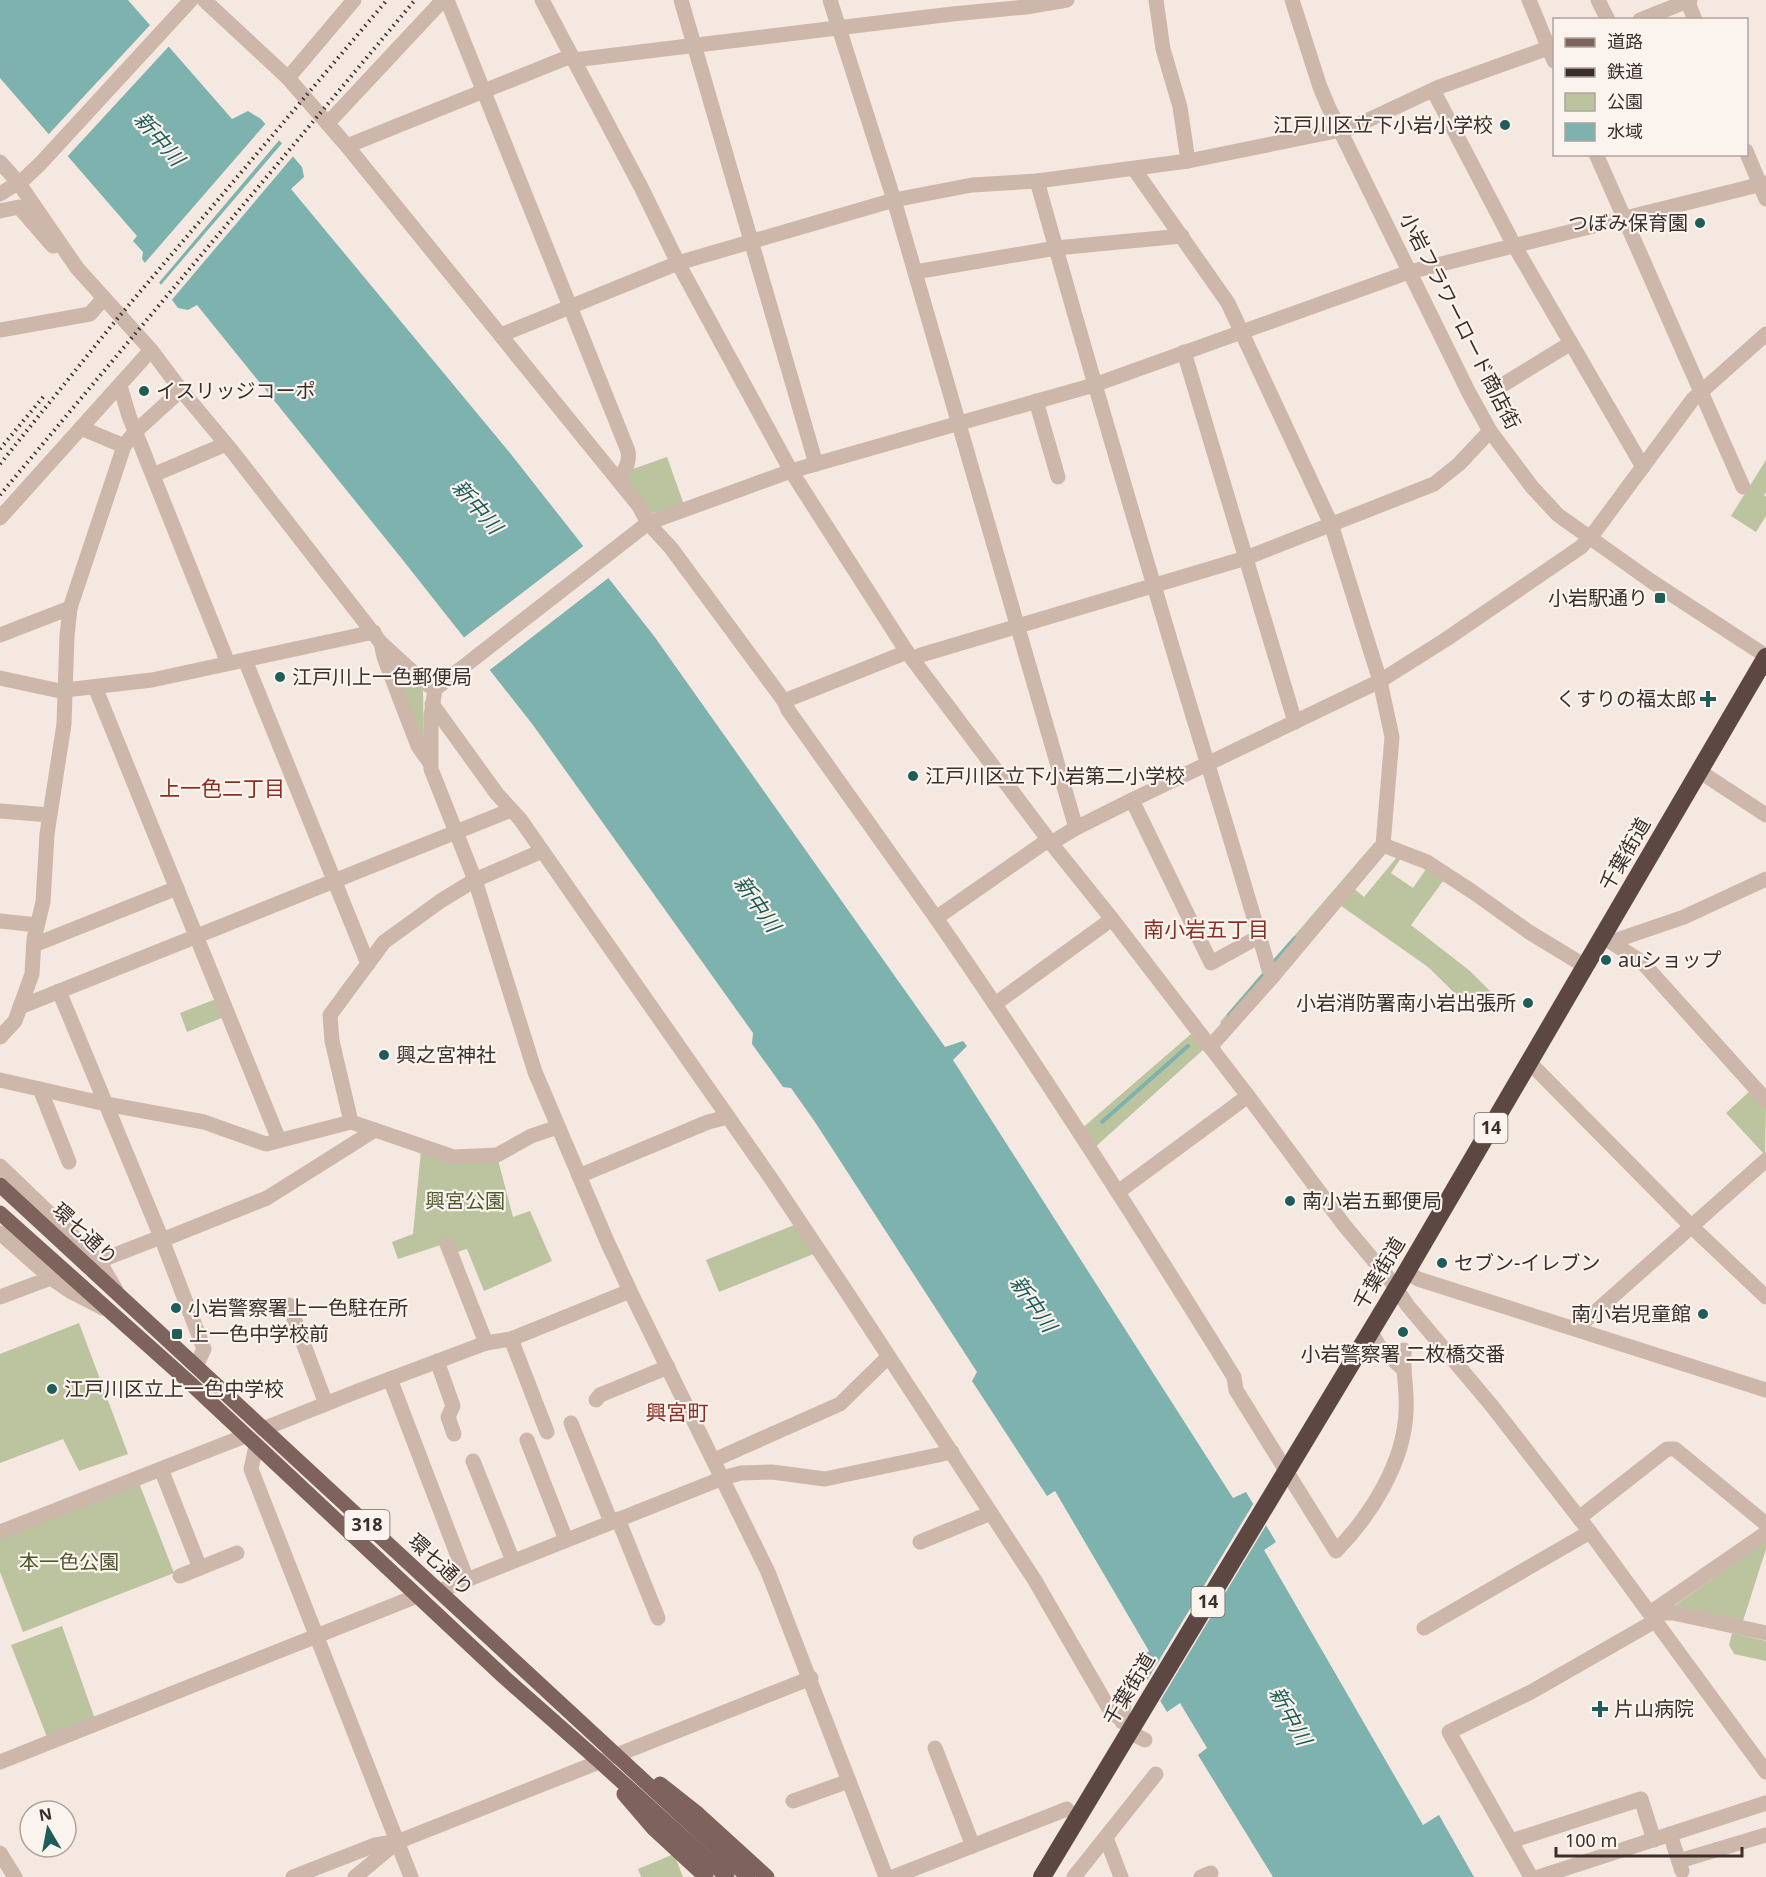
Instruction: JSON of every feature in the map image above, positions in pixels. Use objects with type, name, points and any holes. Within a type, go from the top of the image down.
[{"type":"highway","name":"千葉街道","points":[[1041,1877],[1134,1727],[1407,1272],[1585,966],[1607,940],[1699,771],[1766,656]]},
{"type":"main road","name":"環七通り","points":[[0,1185],[748,1877]]},
{"type":"main road","name":"環七通り","points":[[0,1213],[334,1516],[504,1677],[727,1877]]},
{"type":"main road","points":[[615,1755],[659,1784],[698,1814],[767,1877]]},
{"type":"main road","points":[[599,1761],[654,1829],[706,1877]]},
{"type":"street","points":[[204,0],[288,78],[348,146],[569,421],[619,479],[639,506],[648,523],[671,548],[784,701],[788,710],[995,1004],[1118,1192],[1234,1377],[1236,1390],[1282,1480],[1336,1551],[1355,1529],[1387,1482],[1400,1449],[1406,1412],[1404,1350]]},
{"type":"street","points":[[288,78],[354,0]]},
{"type":"street","points":[[328,123],[445,0],[628,451],[629,459],[619,479]]},
{"type":"street","points":[[542,0],[678,263],[791,471],[910,656],[1050,842],[1248,1096],[1344,1225],[1492,1406],[1590,1532],[1766,1772]]},
{"type":"street","points":[[681,0],[816,464]]},
{"type":"street","points":[[830,0],[894,200],[1076,828]]},
{"type":"street","points":[[348,146],[572,58],[838,28],[951,7],[1026,7],[1067,0]]},
{"type":"street","points":[[1156,0],[1163,49],[1180,107],[1188,160]]},
{"type":"street","name":"小岩フラワーロード商店街","points":[[1292,0],[1320,87],[1340,131],[1469,393],[1490,430],[1550,507],[1590,539],[1766,656]]},
{"type":"street","points":[[501,334],[678,263],[753,243],[894,200],[972,185],[1037,181],[1134,169],[1351,128],[1433,90],[1552,51],[1529,0]]},
{"type":"street","points":[[1598,0],[1607,18]]},
{"type":"street","points":[[1645,18],[1688,0],[1694,18]]},
{"type":"street","points":[[0,194],[24,178],[188,3]]},
{"type":"street","points":[[1433,90],[1514,245],[1643,467]]},
{"type":"street","points":[[1748,155],[1762,183],[1766,199]]},
{"type":"street","points":[[1597,156],[1743,487]]},
{"type":"street","points":[[0,162],[24,178],[77,268]]},
{"type":"street","points":[[1134,169],[1218,286],[1242,331],[1331,524],[1380,681],[1392,737],[1383,845],[1210,1047]]},
{"type":"street","points":[[1037,181],[1094,385],[1209,763],[1269,970],[1274,975]]},
{"type":"street","points":[[886,1877],[811,1678],[768,1572],[630,1291],[535,1072],[475,880],[430,763],[432,704],[440,684],[648,523],[791,471],[1094,385],[1410,272],[1762,183]]},
{"type":"street","points":[[0,211],[20,207],[51,245],[77,268],[151,350],[378,638],[426,684],[440,684]]},
{"type":"street","points":[[915,272],[1056,248],[1182,236]]},
{"type":"street","points":[[0,330],[90,314],[103,299]]},
{"type":"street","points":[[936,918],[1050,842],[1380,681],[1489,611],[1590,539],[1701,390],[1766,334]]},
{"type":"street","points":[[1496,389],[1571,343]]},
{"type":"street","points":[[0,518],[151,350]]},
{"type":"street","points":[[1184,352],[1295,722]]},
{"type":"street","points":[[120,386],[135,432],[228,663]]},
{"type":"street","points":[[1,1032],[15,1021],[32,974],[37,925],[43,902],[46,834],[64,724],[70,608],[124,446],[135,432],[181,390]]},
{"type":"street","points":[[1036,401],[1058,477]]},
{"type":"street","points":[[81,428],[124,446]]},
{"type":"street","points":[[784,701],[910,656],[921,655],[1246,558],[1434,484],[1459,464],[1490,430]]},
{"type":"street","points":[[153,475],[226,444]]},
{"type":"street","points":[[0,635],[70,608]]},
{"type":"street","points":[[0,678],[65,691],[152,680],[228,663],[378,638]]},
{"type":"street","points":[[378,638],[418,746],[430,763]]},
{"type":"street","points":[[245,660],[368,964]]},
{"type":"street","points":[[95,687],[279,1140]]},
{"type":"street","points":[[432,704],[542,851],[728,1117],[1034,1579],[1111,1712],[1134,1727]]},
{"type":"street","points":[[1699,771],[1766,815]]},
{"type":"street","points":[[1132,800],[1211,963],[1260,936]]},
{"type":"street","points":[[20,1007],[511,810]]},
{"type":"street","points":[[0,811],[50,815]]},
{"type":"street","points":[[1383,845],[1427,862],[1529,932],[1585,966]]},
{"type":"street","points":[[351,1122],[332,1041],[330,1015],[384,942],[442,900],[475,880],[542,851]]},
{"type":"street","points":[[1607,940],[1684,917],[1766,880]]},
{"type":"street","points":[[34,945],[177,888]]},
{"type":"street","points":[[995,1004],[1112,919]]},
{"type":"street","points":[[0,921],[37,925]]},
{"type":"street","points":[[1607,940],[1642,962],[1766,1100]]},
{"type":"street","points":[[59,992],[161,1238],[204,1349],[196,1366]]},
{"type":"street","points":[[1530,1063],[1692,1227],[1766,1298]]},
{"type":"street","points":[[0,1080],[106,1104],[204,1122],[266,1144],[351,1122],[454,1157],[497,1155],[531,1137],[558,1127]]},
{"type":"street","points":[[40,1089],[69,1161]]},
{"type":"street","points":[[1118,1192],[1248,1096]]},
{"type":"street","points":[[579,1176],[708,1122],[728,1117]]},
{"type":"street","points":[[99,1261],[267,1198],[375,1130]]},
{"type":"street","points":[[1579,1330],[1584,1322],[1766,1160]]},
{"type":"street","points":[[0,1166],[99,1261],[119,1294]]},
{"type":"street","points":[[0,1233],[51,1278],[113,1314]]},
{"type":"street","points":[[447,1244],[486,1343]]},
{"type":"street","points":[[1407,1272],[1418,1279],[1766,1390]]},
{"type":"street","points":[[0,1297],[51,1278]]},
{"type":"street","points":[[263,1429],[486,1343],[511,1339],[630,1291]]},
{"type":"street","points":[[289,1305],[326,1404]]},
{"type":"street","points":[[1371,1332],[1379,1346],[1404,1370]]},
{"type":"street","points":[[511,1339],[547,1432]]},
{"type":"street","points":[[714,1460],[840,1404],[888,1357]]},
{"type":"street","points":[[437,1362],[453,1406],[448,1417],[454,1434]]},
{"type":"street","points":[[596,1400],[600,1395],[668,1367]]},
{"type":"street","points":[[390,1379],[467,1580]]},
{"type":"street","points":[[571,1422],[658,1618]]},
{"type":"street","points":[[526,1440],[566,1540]]},
{"type":"street","points":[[0,1532],[161,1469],[251,1441],[252,1469],[411,1877]]},
{"type":"street","points":[[1579,1518],[1667,1449],[1676,1449],[1766,1524]]},
{"type":"street","points":[[438,1591],[723,1478],[741,1473],[772,1472],[825,1479],[952,1452]]},
{"type":"street","points":[[473,1461],[513,1561]]},
{"type":"street","points":[[161,1469],[200,1568]]},
{"type":"street","points":[[920,1542],[991,1513]]},
{"type":"street","points":[[1424,1628],[1590,1532]]},
{"type":"street","points":[[1531,1877],[1449,1732],[1532,1692],[1652,1617],[1766,1533]]},
{"type":"street","points":[[180,1576],[237,1553]]},
{"type":"street","points":[[0,1762],[417,1596]]},
{"type":"street","points":[[1652,1617],[1673,1613],[1766,1633]]},
{"type":"street","points":[[293,1877],[375,1845],[397,1842],[811,1678]]},
{"type":"street","points":[[1124,1699],[1134,1727]]},
{"type":"street","points":[[935,1748],[973,1846]]},
{"type":"street","points":[[1074,1877],[1156,1774]]},
{"type":"street","points":[[793,1802],[849,1781]]},
{"type":"street","points":[[1511,1841],[1641,1799],[1654,1840]]},
{"type":"street","points":[[1539,1877],[1766,1803]]},
{"type":"street","points":[[893,1877],[1067,1809]]},
{"type":"street","points":[[1670,1834],[1681,1866],[1766,1835]]},
{"type":"street","points":[[1106,1839],[1121,1877]]},
{"type":"street","points":[[355,1877],[397,1842]]},
{"type":"street","points":[[0,1853],[15,1877]]},
{"type":"green space","points":[[667,457],[684,505],[645,515],[625,483],[630,470]]},
{"type":"green space","points":[[1766,460],[1766,492],[1764,495],[1766,497],[1766,516],[1756,532],[1731,516]]},
{"type":"green space","points":[[391,661],[423,691],[424,743]]},
{"type":"green space","points":[[1375,842],[1380,846],[1224,1024],[1220,1022]]},
{"type":"green space","points":[[1397,857],[1401,858],[1391,873],[1413,888],[1426,869],[1443,881],[1411,925],[1470,971],[1494,995],[1472,1010],[1428,967],[1337,903],[1351,886],[1364,897]]},
{"type":"green space","points":[[216,999],[224,1017],[187,1032],[180,1013]]},
{"type":"green space","points":[[1191,1034],[1204,1049],[1093,1149],[1080,1130]]},
{"type":"green space","points":[[1751,1090],[1766,1106],[1765,1155],[1726,1113]]},
{"type":"green space","name":"興宮公園","points":[[421,1150],[497,1156],[513,1217],[530,1211],[552,1261],[484,1291],[467,1249],[454,1253],[450,1242],[398,1259],[392,1242],[413,1234]]},
{"type":"green space","points":[[797,1224],[816,1253],[719,1292],[706,1260]]},
{"type":"green space","points":[[79,1323],[128,1454],[79,1471],[63,1439],[0,1463],[0,1354]]},
{"type":"green space","name":"本一色公園","points":[[139,1483],[174,1573],[23,1632],[0,1572],[0,1537]]},
{"type":"green space","points":[[1766,1541],[1766,1549],[1743,1621],[1674,1606]]},
{"type":"green space","points":[[62,1626],[95,1719],[47,1737],[11,1645]]},
{"type":"green space","points":[[1732,1633],[1766,1641],[1766,1661],[1734,1654],[1729,1645]]},
{"type":"green space","points":[[674,1854],[683,1877],[641,1877],[638,1869]]},
{"type":"water","name":"新中川","points":[[0,0],[128,0],[232,119],[248,111],[261,119],[302,167],[304,177],[291,189],[510,453],[654,636],[945,1047],[963,1041],[967,1046],[953,1060],[1233,1498],[1246,1492],[1276,1542],[1264,1550],[1423,1825],[1439,1815],[1474,1877],[1273,1877],[1198,1755],[1207,1748],[1180,1703],[1167,1712],[1136,1661],[1149,1651],[1055,1491],[1047,1496],[972,1381],[977,1372],[815,1122],[791,1088],[783,1087],[752,1044],[753,1033],[533,725],[197,305],[188,310],[178,308],[142,259],[143,252],[133,241],[137,236],[0,78]]},
{"type":"pier","points":[[152,23],[171,44],[66,158],[47,136]]},
{"type":"pier","points":[[267,122],[281,138],[157,285],[143,265]]},
{"type":"pier","points":[[284,141],[295,154],[170,302],[159,287]]},
{"type":"pier","points":[[586,544],[611,576],[487,672],[462,639]]},
{"type":"pier","points":[[1255,1501],[1268,1522],[1159,1703],[1146,1682]]},
{"type":"waterway","points":[[1272,964],[1295,938]]},
{"type":"waterway","points":[[1229,1015],[1266,972]]},
{"type":"waterway","points":[[1102,1122],[1188,1046]]},
{"type":"railway","points":[[0,464],[112,325],[387,0]]},
{"type":"railway","points":[[0,495],[415,0]]},
{"type":"railway","points":[[0,449],[44,396]]},
{"type":"place","name":"江戸川区立下小岩小学校","points":[[1505,125]]},
{"type":"place","name":"つぼみ保育園","points":[[1700,223]]},
{"type":"place","name":"イスリッジコーポ","points":[[144,391]]},
{"type":"place","name":"小岩駅通り","points":[[1660,598]]},
{"type":"place","name":"江戸川上一色郵便局","points":[[280,677]]},
{"type":"place","name":"くすりの福太郎","points":[[1708,699]]},
{"type":"place","name":"江戸川区立下小岩第二小学校","points":[[913,776]]},
{"type":"place","name":"auショップ","points":[[1606,960]]},
{"type":"place","name":"小岩消防署南小岩出張所","points":[[1528,1003]]},
{"type":"place","name":"興之宮神社","points":[[384,1055]]},
{"type":"place","name":"南小岩五郵便局","points":[[1290,1201]]},
{"type":"place","name":"セブン-イレブン","points":[[1442,1263]]},
{"type":"place","name":"小岩警察署上一色駐在所","points":[[176,1308]]},
{"type":"place","name":"南小岩児童館","points":[[1703,1314]]},
{"type":"place","name":"小岩警察署 二枚橋交番","points":[[1403,1332]]},
{"type":"place","name":"上一色中学校前","points":[[177,1334]]},
{"type":"place","name":"江戸川区立上一色中学校","points":[[52,1389]]},
{"type":"place","name":"片山病院","points":[[1600,1709]]},
{"type":"district","name":"上一色二丁目","points":[[222,789]]},
{"type":"district","name":"南小岩五丁目","points":[[1206,930]]},
{"type":"district","name":"興宮町","points":[[677,1413]]}]
